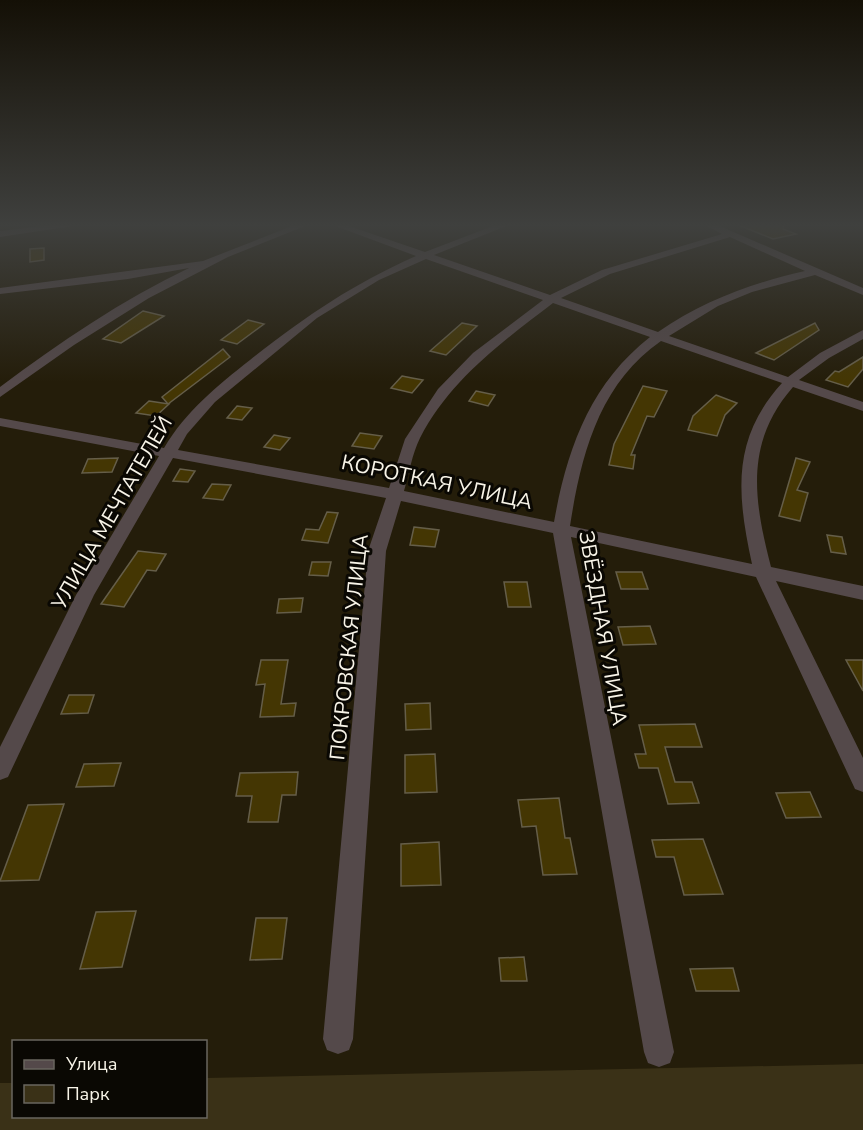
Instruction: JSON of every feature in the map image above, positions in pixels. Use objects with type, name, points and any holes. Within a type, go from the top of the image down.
[{"type":"street","points":[[0,291],[122,277]]},
{"type":"street","points":[[0,393],[43,360],[106,318],[184,277]]},
{"type":"street","name":"УЛИЦА МЕЧТАТЕЛЕЙ","points":[[0,770],[85,595],[181,432],[210,399],[313,316],[378,277]]},
{"type":"street","points":[[487,277],[863,407]]},
{"type":"street","name":"ПОКРОВСКАЯ УЛИЦА","points":[[338,1039],[377,551],[393,494],[412,439],[443,392],[477,356],[551,299],[596,277]]},
{"type":"street","name":"ЗВЁЗДНАЯ УЛИЦА","points":[[659,1052],[561,532],[571,471],[587,425],[601,397],[622,368],[659,336],[709,307],[753,289],[799,277]]},
{"type":"street","points":[[829,277],[863,292]]},
{"type":"street","points":[[849,285],[863,283]]},
{"type":"street","points":[[863,334],[832,349],[790,381],[770,403],[755,431],[748,462],[747,492],[754,541],[763,572],[863,782]]},
{"type":"street","name":"КОРОТКАЯ УЛИЦА","points":[[0,422],[393,494],[561,532],[863,593]]},
{"type":"green space","points":[[863,1064],[863,1130],[0,1130],[0,1083],[12,1083],[12,1118],[207,1118],[207,1078]]},
{"type":"building","points":[[143,311],[164,316],[121,343],[103,339]]},
{"type":"building","points":[[248,320],[264,324],[237,344],[221,340]]},
{"type":"building","points":[[462,323],[477,326],[446,355],[430,351]]},
{"type":"building","points":[[815,323],[819,330],[774,360],[756,353]]},
{"type":"building","points":[[223,349],[230,357],[168,404],[162,397]]},
{"type":"building","points":[[863,357],[863,369],[848,387],[826,380],[835,371],[839,372]]},
{"type":"building","points":[[402,376],[423,380],[412,393],[391,388]]},
{"type":"building","points":[[643,386],[667,391],[654,417],[647,416],[631,455],[635,455],[633,469],[609,465],[614,444]]},
{"type":"building","points":[[476,391],[495,395],[488,406],[469,401]]},
{"type":"building","points":[[716,395],[737,403],[725,415],[717,436],[688,430],[693,416]]},
{"type":"building","points":[[149,401],[169,404],[156,416],[136,413]]},
{"type":"building","points":[[237,406],[252,408],[242,420],[227,418]]},
{"type":"building","points":[[360,433],[382,436],[374,449],[352,446]]},
{"type":"building","points":[[274,435],[290,438],[280,450],[264,447]]},
{"type":"building","points":[[118,458],[112,472],[82,473],[88,459]]},
{"type":"building","points":[[796,458],[810,462],[797,490],[808,493],[800,521],[779,516]]},
{"type":"building","points":[[180,469],[195,471],[188,482],[173,481]]},
{"type":"building","points":[[212,484],[231,485],[223,500],[203,498]]},
{"type":"building","points":[[327,512],[338,513],[328,543],[302,540],[306,529],[319,530]]},
{"type":"building","points":[[414,527],[439,530],[435,547],[410,545]]},
{"type":"building","points":[[827,535],[842,537],[846,554],[831,552]]},
{"type":"building","points":[[138,551],[166,554],[156,571],[147,570],[124,607],[101,604]]},
{"type":"building","points":[[312,562],[331,562],[328,576],[309,575]]},
{"type":"building","points":[[616,572],[642,572],[648,589],[621,589]]},
{"type":"building","points":[[504,582],[527,582],[531,607],[508,607]]},
{"type":"building","points":[[303,598],[301,612],[277,613],[279,599]]},
{"type":"building","points":[[650,626],[656,644],[623,645],[618,627]]},
{"type":"building","points":[[261,660],[288,660],[281,704],[296,703],[294,716],[260,717],[265,684],[256,685]]},
{"type":"building","points":[[846,660],[863,660],[863,691]]},
{"type":"building","points":[[69,695],[94,695],[88,713],[61,714]]},
{"type":"building","points":[[430,703],[431,729],[406,730],[405,704]]},
{"type":"building","points":[[695,724],[702,747],[665,747],[675,782],[692,782],[699,803],[668,804],[658,768],[639,768],[635,754],[646,754],[639,725]]},
{"type":"building","points":[[435,754],[437,792],[405,793],[405,755]]},
{"type":"building","points":[[121,763],[114,786],[76,787],[84,764]]},
{"type":"building","points":[[298,772],[296,795],[282,795],[278,822],[248,822],[252,796],[236,796],[240,773]]},
{"type":"building","points":[[810,792],[821,817],[786,818],[776,793]]},
{"type":"building","points":[[559,798],[565,838],[570,838],[577,874],[543,875],[536,826],[522,827],[518,800]]},
{"type":"building","points":[[64,804],[39,880],[0,881],[28,805]]},
{"type":"building","points":[[703,839],[723,894],[684,895],[674,857],[656,857],[652,840]]},
{"type":"building","points":[[439,842],[441,885],[401,886],[401,844]]},
{"type":"building","points":[[136,911],[122,967],[80,969],[96,912]]},
{"type":"building","points":[[256,918],[287,918],[282,959],[250,960]]},
{"type":"building","points":[[524,957],[527,981],[501,981],[499,958]]},
{"type":"building","points":[[733,968],[739,991],[696,991],[690,969]]}]
